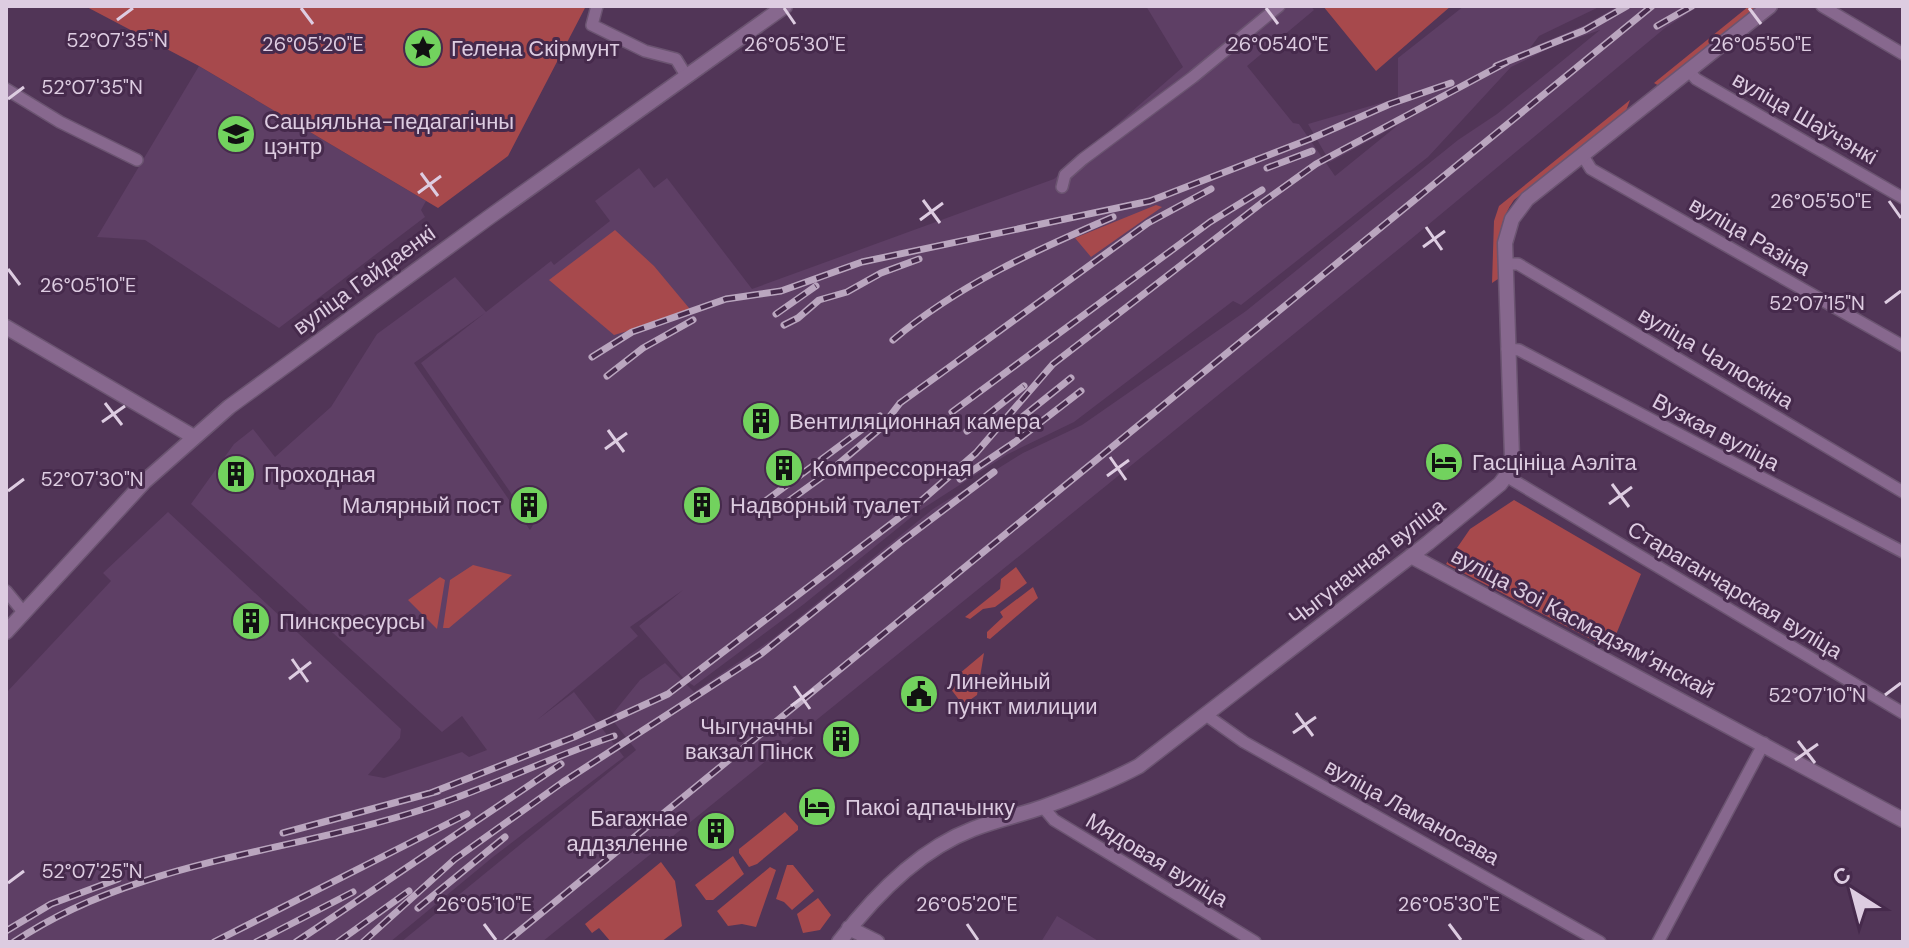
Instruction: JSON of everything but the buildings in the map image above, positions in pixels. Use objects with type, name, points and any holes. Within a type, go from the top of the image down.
[{"type":"street","points":[[597,6],[592,25],[645,51],[676,59],[687,77]]},
{"type":"street","name":"вуліца Гайдаенкі","points":[[6,632],[145,481],[259,384],[785,6]]},
{"type":"street","points":[[1062,187],[1065,175],[1083,159],[1193,77],[1279,6]]},
{"type":"street","points":[[1506,476],[1512,457],[1507,349],[1507,231],[1518,209],[1770,6]]},
{"type":"street","points":[[1822,6],[1903,54]]},
{"type":"street","name":"вуліца Шаўчэнкі","points":[[1689,71],[1696,79],[1903,198]]},
{"type":"street","points":[[6,89],[60,122],[137,160]]},
{"type":"street","name":"вуліца Разіна","points":[[1583,156],[1591,169],[1903,346]]},
{"type":"street","name":"вуліца Чалюскіна","points":[[1506,264],[1518,264],[1903,492]]},
{"type":"street","points":[[6,327],[194,437]]},
{"type":"street","name":"Вузкая вуліца","points":[[1507,349],[1519,350],[1903,552]]},
{"type":"street","name":"Чыгуначная вуліца","points":[[839,942],[891,883],[928,853],[971,830],[1043,807],[1111,781],[1139,766],[1411,556],[1490,493],[1506,476]]},
{"type":"street","name":"Стараганчарская вуліца","points":[[1506,476],[1903,713]]},
{"type":"street","name":"вуліца Зоі Касмадзямʼянскай","points":[[1411,556],[1903,820]]},
{"type":"street","points":[[6,591],[24,613]]},
{"type":"street","name":"вуліца Ламаносава","points":[[1206,715],[1244,742],[1600,942]]},
{"type":"street","points":[[1658,942],[1764,743]]},
{"type":"street","name":"Мядовая вуліца","points":[[1043,807],[1054,820],[1255,942]]},
{"type":"street","points":[[849,928],[877,942]]},
{"type":"shaded area","points":[[85,6],[586,6],[508,156],[438,208],[199,66]]},
{"type":"shaded area","points":[[1146,6],[1311,6],[1314,10],[1247,66],[1293,123],[1299,124],[1335,176],[1398,125],[1330,162],[1308,124],[1398,98],[1398,58],[1464,6],[1601,6],[1539,36],[1530,48],[1585,25],[1618,6],[1699,6],[1665,28],[1405,244],[542,942],[401,942],[636,750],[610,717],[640,680],[665,663],[694,692],[771,640],[933,509],[1023,453],[1082,425],[1246,311],[1600,30],[1552,47],[1511,67],[1428,157],[1241,305],[1233,301],[1074,422],[1008,454],[919,511],[804,604],[694,686],[685,680],[639,626],[683,590],[630,627],[638,636],[537,720],[574,692],[624,757],[493,857],[390,942],[6,942],[6,693],[111,581],[103,573],[168,512],[401,729],[400,738],[368,775],[384,778],[462,752],[469,757],[487,750],[462,716],[442,732],[191,504],[234,444],[253,429],[275,457],[331,407],[377,334],[455,277],[486,312],[551,261],[554,265],[610,221],[595,201],[639,168],[654,188],[667,178],[752,289],[1054,179],[1183,67]],"holes":[[[485,313],[421,363],[533,525],[530,530],[414,363]]]},
{"type":"shaded area","points":[[1323,6],[1451,6],[1376,71]]},
{"type":"shaded area","points":[[1749,6],[1760,6],[1659,86],[1654,83]]},
{"type":"shaded area","name":"Сацыяльна-педагагічны цэнтр","points":[[199,66],[426,201],[421,210],[425,217],[279,328],[145,240],[97,237]]},
{"type":"shaded area","points":[[1630,100],[1626,111],[1514,200],[1501,228],[1498,279],[1492,283],[1494,221],[1499,206]]},
{"type":"shaded area","points":[[1156,205],[1162,207],[1091,257],[1075,238]]},
{"type":"shaded area","points":[[615,230],[654,266],[690,313],[614,335],[549,280]]},
{"type":"shaded area","points":[[1514,500],[1641,574],[1610,649],[1446,564],[1470,529]]},
{"type":"shaded area","points":[[473,565],[512,575],[449,628],[443,628],[450,580]]},
{"type":"shaded area","points":[[1016,567],[1027,583],[995,607],[983,609],[970,619],[965,617],[1000,589],[1001,579]]},
{"type":"shaded area","points":[[440,577],[445,580],[437,629],[408,600]]},
{"type":"shaded area","points":[[1033,587],[1038,598],[990,639],[987,638],[987,632],[1003,617],[1000,612]]},
{"type":"shaded area","points":[[984,653],[977,695],[963,705],[947,684]]},
{"type":"shaded area","points":[[785,812],[798,830],[757,864],[749,867],[739,849]]},
{"type":"shaded area","points":[[733,856],[744,874],[713,900],[706,900],[695,885]]},
{"type":"shaded area","points":[[661,862],[675,881],[682,926],[661,942],[611,942],[599,928],[592,933],[585,924]]},
{"type":"shaded area","points":[[787,865],[793,865],[814,891],[792,910],[776,899]]},
{"type":"shaded area","points":[[770,867],[776,870],[756,927],[742,924],[728,926],[717,911]]},
{"type":"shaded area","points":[[818,898],[831,915],[820,930],[803,933],[797,914]]},
{"type":"shaded area","points":[[1057,916],[1100,942],[1041,942]]},
{"type":"railway","points":[[1496,66],[1585,30],[1627,6]]},
{"type":"railway","points":[[506,942],[1652,6]]},
{"type":"railway","points":[[1657,26],[1692,6]]},
{"type":"railway","points":[[428,794],[574,737],[668,694],[921,501],[976,453],[1053,364],[1263,202],[1316,164],[1507,62]]},
{"type":"railway","points":[[592,357],[632,332],[726,299],[781,291],[862,262],[1150,201],[1310,139],[1390,104],[1451,83]]},
{"type":"railway","points":[[1267,168],[1312,151]]},
{"type":"railway","points":[[772,513],[829,472],[881,428],[900,403],[1148,223],[1211,189]]},
{"type":"railway","points":[[952,412],[1210,222],[1262,190]]},
{"type":"railway","points":[[893,340],[971,286],[1027,256],[1113,217]]},
{"type":"railway","points":[[784,325],[798,318],[819,300],[847,292],[881,273],[919,259]]},
{"type":"railway","points":[[776,314],[816,286]]},
{"type":"railway","points":[[607,376],[643,348],[693,320]]},
{"type":"railway","points":[[1011,426],[1071,378]]},
{"type":"railway","points":[[967,431],[1024,386]]},
{"type":"railway","points":[[960,479],[1015,442],[1081,391]]},
{"type":"railway","points":[[764,502],[880,416]]},
{"type":"railway","points":[[363,942],[455,859],[563,782],[761,654],[994,472]]},
{"type":"railway","points":[[14,942],[61,915],[162,875],[427,808],[614,736]]},
{"type":"railway","points":[[296,942],[561,764]]},
{"type":"railway","points":[[283,833],[438,791]]},
{"type":"railway","points":[[214,942],[467,814]]},
{"type":"railway","points":[[418,908],[505,837]]},
{"type":"railway","points":[[6,931],[51,904],[118,879]]},
{"type":"railway","points":[[338,942],[409,891]]},
{"type":"railway","points":[[256,942],[353,892]]},
{"type":"place","name":"Гелена Скірмунт","points":[[423,48]]},
{"type":"place","name":"Сацыяльна-педагагічны цэнтр","points":[[236,134]]},
{"type":"place","name":"Вентиляционная камера","points":[[761,421]]},
{"type":"place","name":"Гасцініца Аэліта","points":[[1444,462]]},
{"type":"place","name":"Компрессорная","points":[[784,468]]},
{"type":"place","name":"Проходная","points":[[236,474]]},
{"type":"place","name":"Малярный пост","points":[[529,505]]},
{"type":"place","name":"Надворный туалет","points":[[702,505]]},
{"type":"place","name":"Пинскресурсы","points":[[251,621]]},
{"type":"place","name":"Линейный пункт милиции","points":[[919,694]]},
{"type":"place","name":"Чыгуначны вакзал Пінск","points":[[841,739]]},
{"type":"place","name":"Пакоі адпачынку","points":[[817,807]]},
{"type":"place","name":"Багажнае аддзяленне","points":[[716,831]]}]
